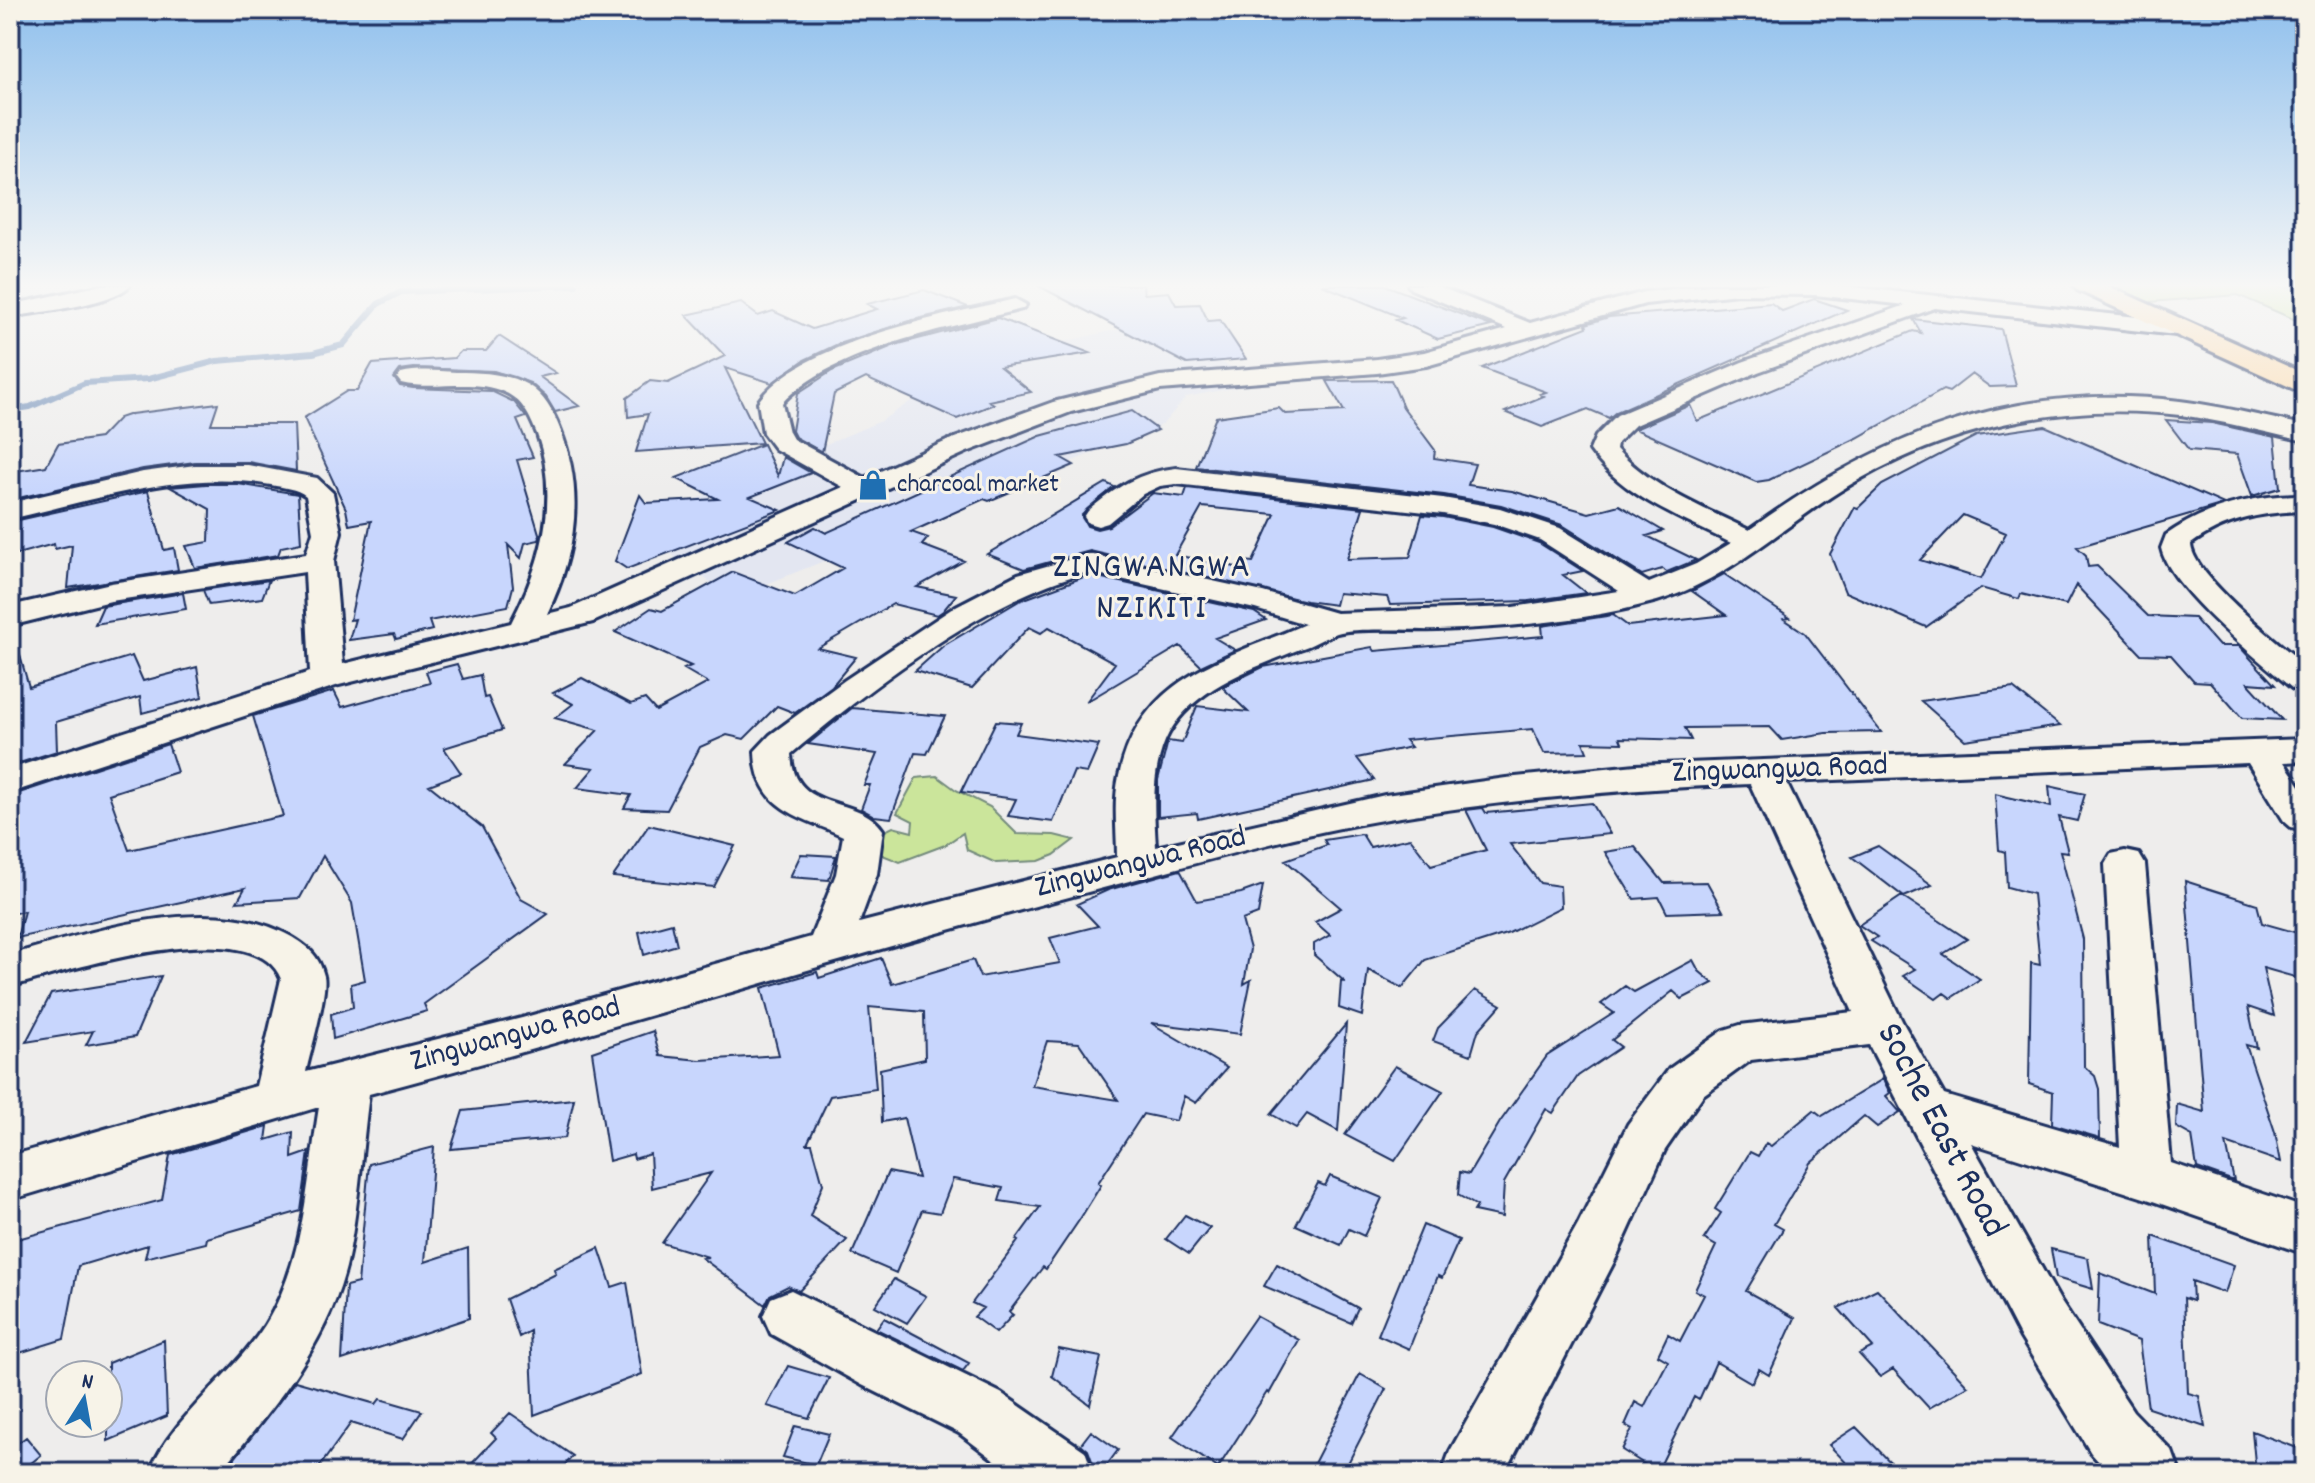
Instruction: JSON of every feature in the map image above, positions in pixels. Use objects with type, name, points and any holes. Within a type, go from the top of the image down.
[{"type":"main road","points":[[2235,354],[2305,385]]},
{"type":"street","points":[[846,354],[778,388],[770,402],[776,433],[784,444],[866,489]]},
{"type":"street","points":[[10,781],[327,678],[582,615],[1018,422],[1107,395],[1160,383],[1426,359],[1443,354]]},
{"type":"street","points":[[1750,541],[1655,492],[1615,466],[1603,450],[1605,441],[1626,420],[1789,354]]},
{"type":"street","points":[[409,378],[490,382],[514,387],[539,409],[549,431],[565,495],[555,558],[546,589],[524,629]]},
{"type":"street","points":[[1137,864],[1137,777],[1147,743],[1163,715],[1188,689],[1218,670],[1334,623],[1557,611],[1645,594],[1717,565],[1813,496],[1895,450],[1966,422],[2008,413],[2100,404],[2145,405],[2211,413],[2305,433]]},
{"type":"street","points":[[10,511],[143,480],[195,473],[248,473],[307,484],[319,493],[327,532],[319,561],[327,678]]},
{"type":"street","points":[[1098,517],[1136,484],[1176,476],[1443,506],[1500,517],[1550,534],[1645,594]]},
{"type":"street","points":[[2305,503],[2261,506],[2221,517],[2191,529],[2176,541],[2177,555],[2192,575],[2231,616],[2305,682]]},
{"type":"street","points":[[10,616],[111,592],[319,561]]},
{"type":"street","points":[[827,949],[857,867],[864,843],[863,830],[806,807],[784,792],[772,768],[773,751],[922,639],[1029,583],[1089,563],[1263,601],[1334,623]]},
{"type":"street","name":"Zingwangwa Road","points":[[10,1178],[277,1099],[522,1036],[1137,864],[1385,807],[1578,783],[1762,770],[2058,762],[2305,750]]},
{"type":"street","points":[[2259,752],[2305,818]]},
{"type":"street","name":"Soche East Road","points":[[1762,770],[1882,1026],[2041,1320],[2112,1432],[2150,1473]]},
{"type":"street","points":[[2125,864],[2147,1177]]},
{"type":"street","points":[[10,971],[72,953],[177,932],[220,931],[253,935],[295,959],[303,979],[277,1099]]},
{"type":"street","points":[[1472,1473],[1597,1241],[1646,1138],[1686,1082],[1740,1043],[1882,1026]]},
{"type":"street","points":[[179,1473],[243,1399],[284,1345],[306,1303],[322,1255],[347,1080]]},
{"type":"street","points":[[1926,1109],[2147,1177],[2305,1231]]},
{"type":"street","points":[[791,1316],[882,1366],[980,1413],[1063,1473]]},
{"type":"shaded area","name":"charcoal market","points":[[1008,354],[1208,354],[1260,383],[1186,397],[1162,425],[732,598],[632,526],[881,421],[969,363]]},
{"type":"green space","points":[[937,776],[956,790],[990,807],[1017,834],[1054,835],[1074,840],[1054,855],[1039,861],[996,863],[967,850],[963,833],[945,845],[900,862],[880,854],[873,837],[893,827],[912,832],[913,821],[897,813],[916,778]]},
{"type":"building","points":[[458,354],[527,354],[556,373],[540,377],[579,406],[555,412],[546,397],[530,383],[494,371],[414,368],[400,370],[394,378],[400,386],[491,391],[514,402],[526,417],[517,420],[533,457],[517,460],[539,540],[525,543],[521,558],[508,545],[513,587],[508,606],[429,621],[432,630],[396,639],[394,634],[349,640],[355,619],[350,620],[371,521],[349,525],[346,509],[304,418],[347,391],[357,391],[372,364],[454,358]]},
{"type":"building","points":[[723,354],[816,354],[772,383],[725,368],[762,443],[636,452],[648,414],[628,417],[627,398],[650,381],[668,383],[725,356]]},
{"type":"building","points":[[873,354],[1082,354],[1000,367],[1031,392],[989,401],[994,404],[957,419],[866,378],[834,394],[822,452],[795,437],[792,431],[798,393],[832,371]]},
{"type":"building","points":[[1168,354],[1243,354],[1246,359],[1187,364]]},
{"type":"building","points":[[1517,354],[1747,354],[1616,412],[1609,418],[1588,409],[1542,427],[1505,412],[1544,396],[1540,394],[1546,392],[1482,368]]},
{"type":"building","points":[[1857,354],[2008,354],[2016,386],[1990,387],[1972,374],[1949,392],[1943,390],[1857,438],[1769,480],[1756,482],[1635,429],[1690,405],[1697,421]]},
{"type":"building","points":[[1391,380],[1403,407],[1435,450],[1434,458],[1475,464],[1468,485],[1512,491],[1589,513],[1619,505],[1663,531],[1647,536],[1696,560],[1667,572],[1662,569],[1642,575],[1562,525],[1501,505],[1444,495],[1196,467],[1216,417],[1279,408],[1285,414],[1344,411],[1327,381]]},
{"type":"building","points":[[218,403],[211,424],[294,424],[296,471],[248,462],[195,462],[143,469],[10,500],[10,472],[46,466],[58,444],[100,438],[119,418],[131,414]]},
{"type":"building","points":[[1132,411],[1158,430],[1126,444],[1060,457],[1074,465],[989,501],[984,499],[911,532],[928,538],[922,545],[964,561],[917,587],[956,595],[943,611],[937,615],[893,604],[818,648],[856,657],[832,686],[795,713],[777,706],[744,739],[727,735],[700,747],[667,810],[624,808],[631,795],[577,788],[594,768],[565,764],[598,730],[555,718],[573,704],[553,693],[582,678],[631,704],[645,699],[656,711],[708,683],[684,669],[691,666],[615,632],[651,608],[662,611],[733,572],[795,596],[843,568],[788,542],[815,527],[826,533],[1040,436]]},
{"type":"building","points":[[2166,420],[2212,423],[2275,437],[2280,488],[2252,496],[2237,454],[2189,450]]},
{"type":"building","points":[[2045,426],[2224,504],[2077,547],[2086,555],[2088,567],[2097,566],[2148,616],[2194,618],[2219,646],[2239,646],[2275,685],[2248,683],[2282,720],[2242,718],[2210,682],[2194,681],[2171,655],[2141,654],[2076,585],[2066,605],[2021,594],[2019,599],[1981,588],[1926,627],[1845,592],[1830,554],[1855,507],[1858,508],[1882,485],[1976,436]],"holes":[[[1963,515],[2006,533],[1981,579],[1920,560]]]},
{"type":"building","points":[[763,444],[778,476],[783,457],[811,473],[750,497],[780,510],[627,569],[615,561],[640,495],[646,503],[718,499],[676,478]]},
{"type":"building","points":[[1106,483],[1114,487],[1082,515],[1087,526],[1097,529],[1109,526],[1153,493],[1184,497],[1187,488],[1363,508],[1347,559],[1410,557],[1422,515],[1493,527],[1539,543],[1583,571],[1563,575],[1586,593],[1529,601],[1390,605],[1387,597],[1338,593],[1335,605],[1090,551],[1024,569],[987,554]],"holes":[[[1202,507],[1275,514],[1253,562],[1244,561],[1241,568],[1175,555]]]},
{"type":"building","points":[[238,484],[298,494],[301,543],[281,547],[278,555],[195,568],[186,546],[209,542],[210,509],[170,487]]},
{"type":"building","points":[[148,491],[164,550],[174,548],[178,570],[68,588],[72,545],[55,549],[54,544],[10,556],[10,522]]},
{"type":"building","points":[[1724,574],[1790,618],[1784,619],[1805,633],[1881,732],[1826,733],[1782,740],[1770,727],[1685,728],[1691,740],[1620,738],[1622,743],[1583,742],[1587,752],[1544,753],[1533,729],[1405,740],[1411,747],[1357,758],[1374,780],[1198,819],[1197,813],[1158,817],[1158,780],[1168,741],[1182,743],[1197,706],[1248,712],[1222,687],[1263,667],[1372,647],[1375,651],[1543,636],[1542,626],[1613,615],[1628,626],[1726,615],[1692,591]]},
{"type":"building","points":[[1089,575],[1254,612],[1266,620],[1215,638],[1235,650],[1201,666],[1180,646],[1086,702],[1115,663],[1049,627],[1041,633],[1029,627],[972,688],[915,671],[943,646],[1019,601]]},
{"type":"building","points":[[269,580],[262,598],[209,605],[203,590]]},
{"type":"building","points":[[183,593],[186,609],[95,624],[103,606]]},
{"type":"building","points":[[17,645],[29,687],[132,656],[143,681],[197,667],[202,697],[142,713],[140,697],[56,722],[57,751],[10,766],[10,646]]},
{"type":"building","points":[[457,664],[463,679],[480,675],[484,698],[488,697],[502,730],[444,748],[461,773],[429,785],[482,827],[521,899],[548,914],[424,1004],[427,1011],[333,1039],[331,1014],[353,1007],[351,984],[365,980],[352,903],[323,856],[300,898],[237,902],[245,888],[17,938],[24,911],[10,914],[10,796],[168,744],[177,772],[109,794],[129,850],[283,816],[253,716],[334,691],[342,707],[430,683],[426,672]]},
{"type":"building","points":[[2013,688],[2060,726],[1965,740],[1921,701]]},
{"type":"building","points":[[852,708],[945,716],[927,754],[915,753],[891,818],[874,816],[861,809],[870,785],[864,785],[877,754],[808,744]]},
{"type":"building","points":[[996,721],[1021,723],[1016,734],[1099,745],[1087,773],[1074,771],[1053,822],[1008,816],[1016,799],[961,792]]},
{"type":"building","points":[[2049,786],[2085,794],[2077,821],[2059,817],[2068,852],[2060,851],[2083,939],[2084,1066],[2095,1076],[2099,1089],[2100,1138],[2052,1124],[2053,1092],[2029,1084],[2031,963],[2040,965],[2033,894],[2007,887],[2005,852],[1999,850],[1995,794],[2051,807]]},
{"type":"building","points":[[1592,803],[1610,834],[1510,844],[1540,883],[1560,886],[1561,907],[1509,933],[1425,960],[1402,988],[1368,970],[1362,1016],[1339,1008],[1341,981],[1345,982],[1314,955],[1314,944],[1330,935],[1315,922],[1341,908],[1285,860],[1327,845],[1324,840],[1362,834],[1370,847],[1410,838],[1431,865],[1486,850],[1466,810],[1483,808],[1486,813]]},
{"type":"building","points":[[649,825],[735,846],[714,887],[613,877]]},
{"type":"building","points":[[1878,846],[1932,885],[1904,897],[1852,857]]},
{"type":"building","points":[[1635,847],[1664,883],[1707,882],[1723,911],[1667,913],[1659,897],[1634,899],[1605,852]]},
{"type":"building","points":[[801,854],[836,856],[829,880],[790,877]]},
{"type":"building","points":[[1180,870],[1197,901],[1241,893],[1263,885],[1258,914],[1242,920],[1250,949],[1244,984],[1251,980],[1240,1034],[1151,1023],[1227,1068],[1196,1103],[1184,1096],[1176,1121],[1143,1114],[1098,1183],[1101,1185],[1080,1219],[1046,1269],[1043,1267],[1009,1312],[1013,1315],[996,1333],[974,1317],[983,1308],[972,1303],[1040,1207],[999,1201],[1003,1188],[953,1179],[940,1213],[922,1210],[896,1273],[852,1254],[888,1172],[918,1178],[904,1118],[882,1122],[880,1069],[925,1059],[924,1012],[869,1007],[876,1089],[830,1096],[807,1144],[812,1144],[823,1184],[810,1216],[847,1240],[799,1291],[788,1286],[770,1295],[765,1305],[702,1258],[708,1257],[662,1243],[711,1173],[652,1188],[650,1154],[634,1159],[633,1154],[609,1161],[592,1052],[653,1031],[660,1056],[700,1060],[779,1055],[762,988],[817,972],[819,978],[881,958],[892,984],[973,960],[980,977],[1060,963],[1050,938],[1098,926],[1077,904],[1108,890]],"holes":[[[1047,1041],[1079,1043],[1118,1100],[1032,1086]]]},
{"type":"building","points":[[2185,881],[2257,904],[2262,923],[2305,935],[2305,980],[2263,968],[2274,1016],[2248,1007],[2257,1048],[2246,1045],[2275,1132],[2281,1162],[2226,1143],[2234,1181],[2197,1168],[2192,1136],[2176,1127],[2177,1104],[2204,1112]]},
{"type":"building","points":[[1902,896],[1967,939],[1943,954],[1980,979],[1951,998],[1944,993],[1936,999],[1903,976],[1915,969],[1871,941],[1877,937],[1859,925]]},
{"type":"building","points":[[672,923],[677,945],[644,955],[639,932]]},
{"type":"building","points":[[1693,960],[1699,971],[1713,983],[1682,999],[1673,991],[1612,1040],[1621,1047],[1578,1076],[1553,1113],[1546,1109],[1504,1183],[1502,1217],[1474,1211],[1477,1206],[1458,1195],[1460,1172],[1469,1174],[1500,1122],[1547,1056],[1614,1013],[1601,1004],[1625,986],[1634,992]]},
{"type":"building","points":[[161,976],[135,1037],[86,1045],[93,1031],[26,1042],[51,994]]},
{"type":"building","points":[[1475,990],[1501,1005],[1478,1031],[1471,1055],[1433,1041],[1438,1028]]},
{"type":"building","points":[[1346,1024],[1338,1131],[1307,1114],[1296,1128],[1271,1114]]},
{"type":"building","points":[[1395,1066],[1443,1091],[1395,1161],[1345,1135]]},
{"type":"building","points":[[1883,1079],[1890,1093],[1886,1096],[1900,1112],[1877,1127],[1864,1116],[1810,1163],[1774,1224],[1783,1229],[1746,1291],[1795,1318],[1769,1375],[1759,1369],[1752,1383],[1716,1362],[1699,1400],[1694,1397],[1657,1472],[1622,1450],[1632,1429],[1625,1425],[1635,1402],[1644,1407],[1668,1361],[1658,1355],[1668,1334],[1680,1341],[1704,1295],[1695,1290],[1716,1246],[1704,1239],[1721,1213],[1715,1209],[1750,1152],[1758,1156],[1766,1143],[1771,1146],[1814,1110],[1822,1116]]},
{"type":"building","points":[[574,1099],[565,1138],[451,1149],[463,1111]]},
{"type":"building","points":[[268,1126],[266,1140],[293,1132],[292,1158],[309,1152],[301,1211],[207,1238],[206,1243],[145,1258],[148,1245],[78,1266],[64,1339],[10,1356],[10,1241],[162,1200],[170,1155]]},
{"type":"building","points":[[434,1147],[425,1262],[468,1248],[469,1318],[342,1360],[346,1286],[358,1283],[369,1164]]},
{"type":"building","points":[[1330,1176],[1382,1198],[1364,1236],[1349,1229],[1341,1245],[1296,1225],[1318,1183],[1325,1186]]},
{"type":"building","points":[[1185,1215],[1210,1228],[1189,1254],[1166,1239]]},
{"type":"building","points":[[1423,1225],[1459,1240],[1442,1278],[1438,1276],[1409,1349],[1378,1335]]},
{"type":"building","points":[[2153,1236],[2234,1265],[2225,1293],[2192,1281],[2193,1301],[2184,1298],[2188,1393],[2199,1396],[2205,1427],[2148,1408],[2139,1341],[2098,1325],[2100,1273],[2155,1294]]},
{"type":"building","points":[[599,1248],[612,1287],[627,1282],[642,1374],[534,1415],[530,1331],[519,1337],[506,1299],[556,1274],[554,1269]]},
{"type":"building","points":[[2051,1249],[2088,1258],[2093,1289],[2056,1278]]},
{"type":"building","points":[[1277,1264],[1358,1308],[1351,1323],[1264,1286]]},
{"type":"building","points":[[894,1279],[926,1296],[907,1323],[875,1306]]},
{"type":"building","points":[[1877,1289],[1968,1386],[1929,1408],[1893,1369],[1880,1377],[1859,1354],[1873,1347],[1838,1308]]},
{"type":"building","points":[[1256,1316],[1299,1340],[1269,1394],[1267,1392],[1218,1468],[1172,1437]]},
{"type":"building","points":[[884,1318],[969,1363],[963,1371],[876,1329]]},
{"type":"building","points":[[164,1340],[167,1416],[124,1434],[124,1359],[118,1359]]},
{"type":"building","points":[[1059,1349],[1101,1357],[1090,1405],[1052,1376]]},
{"type":"building","points":[[788,1366],[829,1378],[809,1418],[767,1406]]},
{"type":"building","points":[[1360,1374],[1386,1389],[1343,1473],[1309,1473]]},
{"type":"building","points":[[295,1381],[376,1404],[380,1399],[422,1411],[403,1439],[351,1423],[315,1473],[271,1473],[232,1462]]},
{"type":"building","points":[[510,1413],[573,1456],[558,1473],[463,1473],[496,1438],[491,1433]]},
{"type":"building","points":[[795,1426],[829,1434],[816,1465],[783,1457]]},
{"type":"building","points":[[1856,1427],[1901,1473],[1856,1473],[1829,1445]]},
{"type":"building","points":[[1091,1431],[1118,1450],[1101,1473],[1095,1469],[1088,1450],[1081,1444]]},
{"type":"building","points":[[2252,1431],[2305,1451],[2305,1473],[2256,1473]]},
{"type":"building","points":[[26,1437],[41,1455],[19,1473],[10,1473],[10,1449]]},
{"type":"waterway","points":[[10,410],[30,407],[85,383],[148,379],[217,361],[299,354]]},
{"type":"place","name":"charcoal market","points":[[873,485]]},
{"type":"district","name":"ZINGWANGWA NZIKITI","points":[[1152,590]]}]
